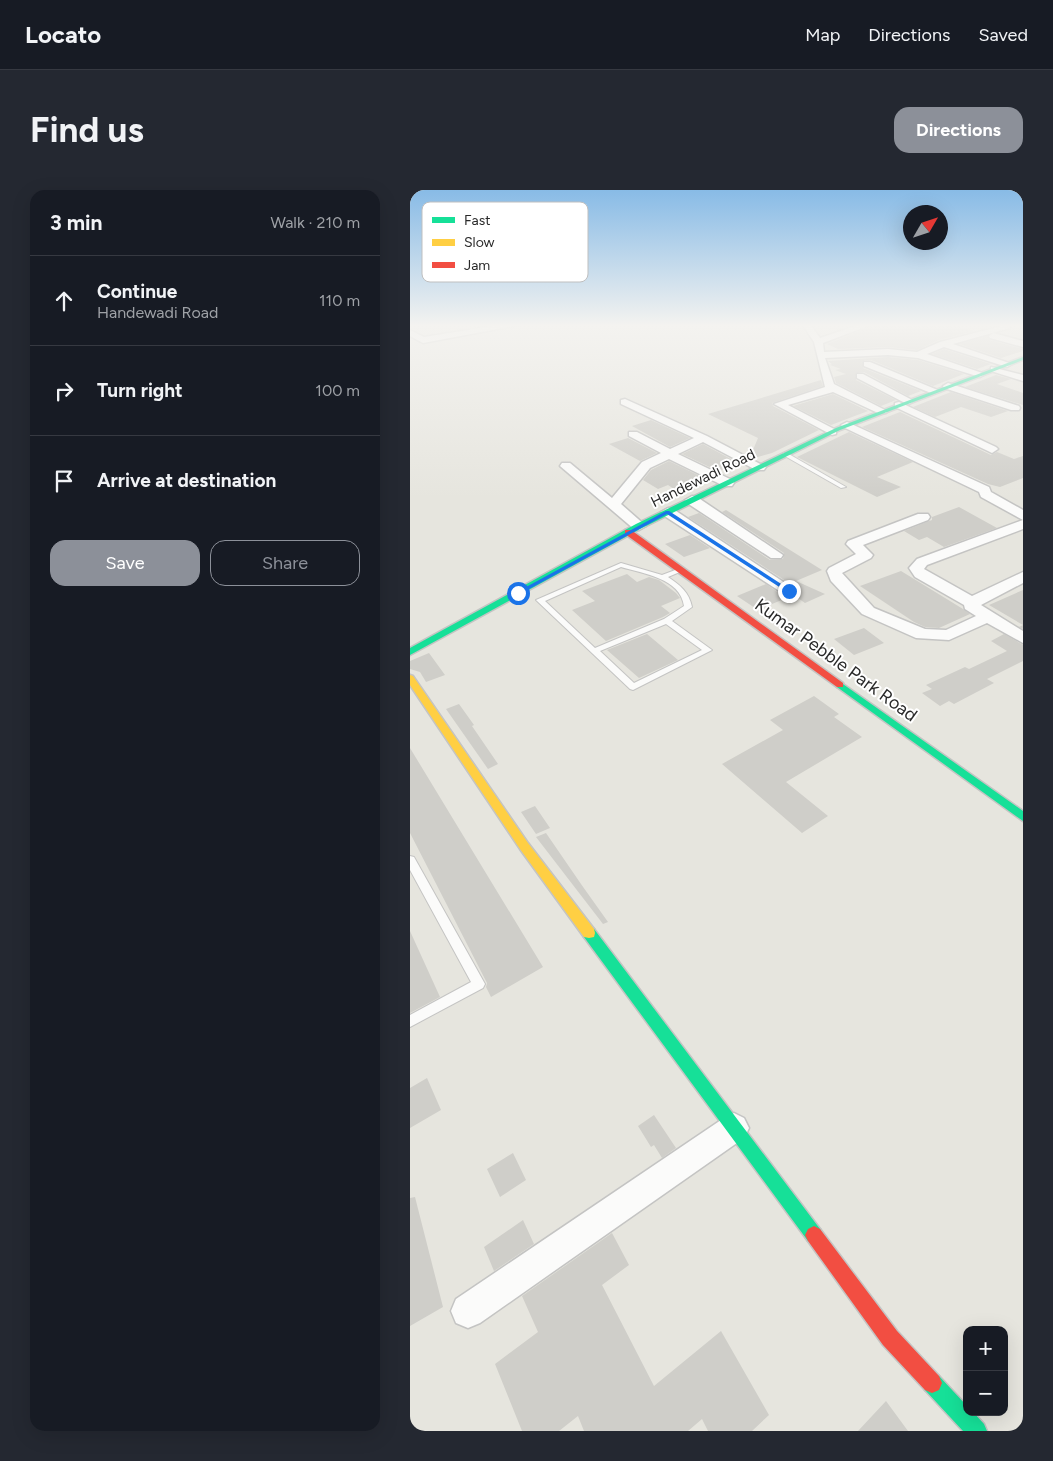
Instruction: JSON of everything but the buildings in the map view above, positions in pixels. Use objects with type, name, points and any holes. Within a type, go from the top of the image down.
[{"type":"street","points":[[828,382],[829,386],[896,419]]},
{"type":"street","points":[[870,382],[904,403],[992,449]]},
{"type":"street","points":[[912,382],[935,391]]},
{"type":"street","name":"Handewadi Road","points":[[410,652],[633,529],[785,454],[846,425],[959,382]]},
{"type":"street","points":[[948,386],[1015,408]]},
{"type":"street","points":[[832,432],[779,404],[834,388]]},
{"type":"street","points":[[625,402],[760,467]]},
{"type":"street","points":[[846,425],[968,484],[969,487],[986,494],[1023,516]]},
{"type":"street","points":[[633,434],[728,483]]},
{"type":"street","points":[[614,504],[646,465],[703,438]]},
{"type":"street","points":[[566,466],[614,504],[633,529]]},
{"type":"street","points":[[692,500],[776,555]]},
{"type":"street","points":[[668,512],[789,591]]},
{"type":"street","points":[[924,517],[853,544],[866,556],[834,571],[836,578],[868,611],[922,634],[949,635],[986,617]]},
{"type":"street","points":[[973,603],[920,574],[916,568],[922,562],[1023,524]]},
{"type":"street","name":"Kumar Pebble Park Road","points":[[633,529],[680,570],[1023,817]]},
{"type":"street","points":[[973,603],[1023,577]]},
{"type":"street","points":[[973,603],[971,606],[974,610],[1023,638]]},
{"type":"street","points":[[410,678],[524,846],[890,1338],[977,1431]]},
{"type":"street","points":[[468,1311],[734,1128]]},
{"type":"lane","points":[[785,454],[843,487]]},
{"type":"lane","points":[[594,650],[667,621],[688,607],[687,596],[679,587],[662,577],[621,565],[540,600],[633,687],[708,650],[667,621]]},
{"type":"lane","points":[[662,577],[680,570]]},
{"type":"lane","points":[[410,860],[480,984],[410,1021]]},
{"type":"traffic: fast","points":[[410,652],[639,526],[838,429],[961,382]]},
{"type":"traffic: fast","points":[[840,685],[1023,817]]},
{"type":"traffic: fast","points":[[589,933],[814,1235]]},
{"type":"traffic: fast","points":[[932,1383],[977,1431]]},
{"type":"traffic: slow","points":[[410,678],[524,846],[589,933]]},
{"type":"traffic: jam","points":[[628,532],[840,685]]},
{"type":"traffic: jam","points":[[814,1235],[890,1338],[932,1383]]},
{"type":"route","points":[[518,593],[668,512],[789,591]]}]
